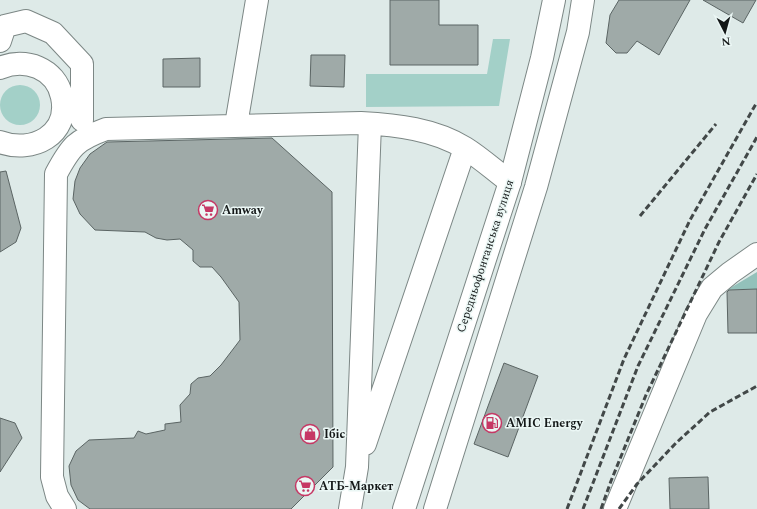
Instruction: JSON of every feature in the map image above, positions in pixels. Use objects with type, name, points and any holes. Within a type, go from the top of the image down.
[{"type":"main road","points":[[236,125],[257,0]]},
{"type":"main road","name":"Середньофонтанська вулиця","points":[[404,509],[510,182],[542,58],[554,0]]},
{"type":"main road","points":[[434,509],[536,187],[578,32],[583,0]]},
{"type":"main road","points":[[0,41],[5,26],[26,21],[53,33],[82,64],[88,127],[84,137],[68,152],[56,174],[52,477],[57,496],[65,509]]},
{"type":"main road","points":[[0,68],[11,64],[25,63],[38,67],[49,75],[58,85],[62,98],[62,112],[58,125],[44,139],[38,143],[25,147],[12,146],[0,142]]},
{"type":"main road","points":[[62,98],[88,127],[106,129],[236,125],[370,124],[399,126],[434,134],[465,148],[510,182]]},
{"type":"main road","points":[[350,509],[357,467],[370,124]]},
{"type":"main road","points":[[357,467],[465,148]]},
{"type":"main road","points":[[615,509],[696,314],[712,288],[757,254]]},
{"type":"green space","points":[[493,39],[510,39],[499,106],[366,107],[366,74],[487,74]]},
{"type":"green space","points":[[24,85],[31,88],[37,94],[40,105],[39,113],[31,122],[24,125],[16,125],[9,122],[1,113],[0,101],[3,94],[12,86]]},
{"type":"green space","points":[[757,272],[757,289],[727,290]]},
{"type":"building","points":[[390,0],[439,0],[439,25],[478,25],[478,65],[390,65]]},
{"type":"building","points":[[619,0],[690,0],[659,55],[637,41],[627,53],[616,53],[606,43],[610,15]]},
{"type":"building","points":[[703,0],[756,0],[743,23]]},
{"type":"building","points":[[311,55],[345,55],[344,87],[310,86]]},
{"type":"building","points":[[200,58],[200,87],[163,87],[163,59]]},
{"type":"building","points":[[272,138],[332,192],[333,467],[291,509],[90,509],[78,500],[71,485],[69,466],[76,451],[89,440],[134,438],[138,431],[146,434],[165,430],[165,424],[181,422],[180,405],[190,394],[191,384],[198,378],[210,376],[221,365],[240,340],[239,302],[212,267],[200,267],[193,261],[193,250],[180,239],[167,240],[156,238],[145,232],[95,230],[80,214],[73,199],[75,181],[80,168],[90,154],[107,142]]},
{"type":"building","points":[[6,171],[21,228],[16,242],[0,252],[0,172]]},
{"type":"building","points":[[757,289],[757,333],[728,333],[727,292],[729,290]]},
{"type":"building","points":[[504,363],[538,376],[508,457],[474,444]]},
{"type":"building","points":[[0,418],[15,423],[22,438],[0,472]]},
{"type":"building","points":[[708,477],[709,509],[670,509],[669,478]]},
{"type":"railway","points":[[567,509],[624,359],[690,220],[757,102]]},
{"type":"railway","points":[[640,216],[716,124]]},
{"type":"railway","points":[[583,509],[638,366],[705,229],[757,137]]},
{"type":"railway","points":[[601,509],[646,395],[719,242],[757,174]]},
{"type":"railway","points":[[619,509],[637,484],[676,443],[710,412],[757,386]]},
{"type":"place","name":"Amway","points":[[208,210]]},
{"type":"place","name":"AMIC Energy","points":[[492,423]]},
{"type":"place","name":"Ібіс","points":[[310,434]]},
{"type":"place","name":"АТБ-Маркет","points":[[305,486]]}]
